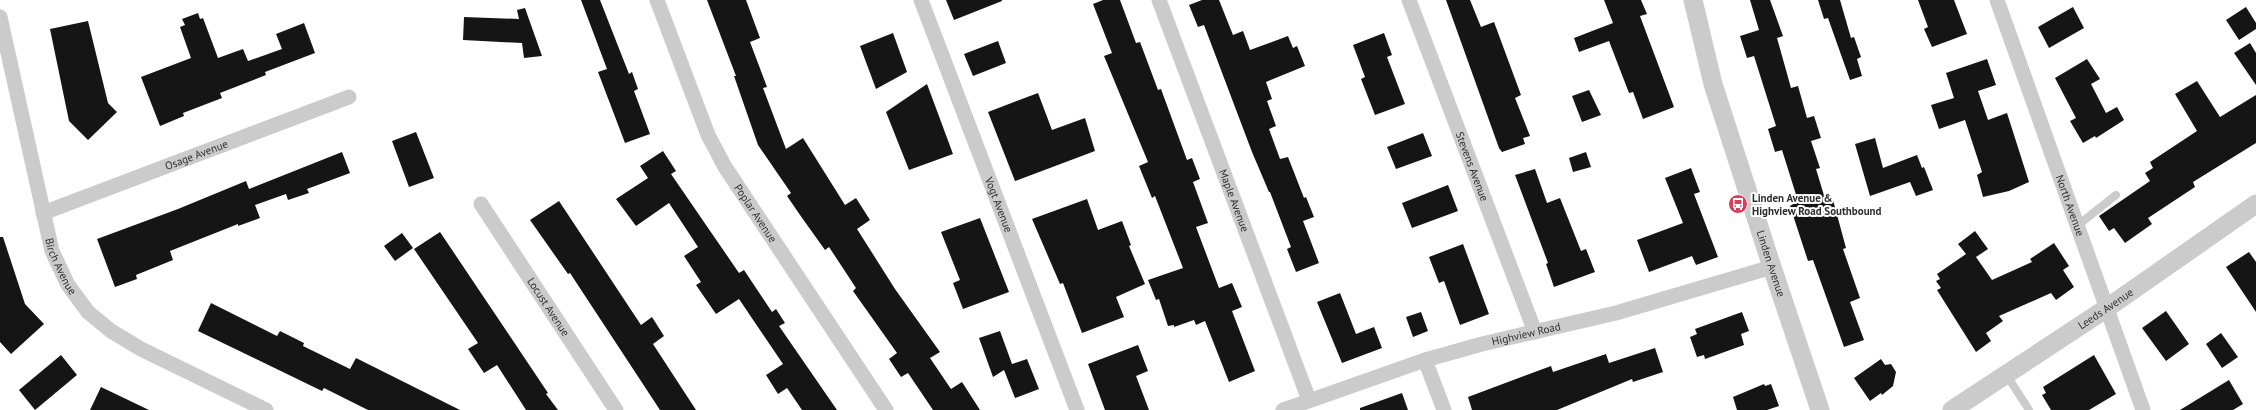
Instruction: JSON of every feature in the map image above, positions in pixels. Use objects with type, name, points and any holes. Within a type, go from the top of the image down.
[{"type":"street","name":"Poplar Avenue","points":[[657,0],[708,135],[725,168],[886,410]]},
{"type":"street","name":"Vogt Avenue","points":[[920,0],[1078,410]]},
{"type":"street","name":"Maple Avenue","points":[[1159,0],[1309,400]]},
{"type":"street","name":"Stevens Avenue","points":[[1409,0],[1536,332]]},
{"type":"street","name":"Linden Avenue","points":[[1693,0],[1714,84],[1772,267],[1820,410]]},
{"type":"street","name":"North Avenue","points":[[1997,0],[2143,410]]},
{"type":"street","name":"Birch Avenue","points":[[0,17],[52,251],[68,285],[88,312],[111,331],[141,349],[266,410]]},
{"type":"street","name":"Osage Avenue","points":[[43,213],[350,97]]},
{"type":"street","name":"Locust Avenue","points":[[481,204],[616,410]]},
{"type":"street","name":"Leeds Avenue","points":[[1952,410],[2107,308],[2256,204]]},
{"type":"street","name":"Highview Road","points":[[1284,410],[1425,360],[1482,344],[1616,313],[1772,267]]},
{"type":"street","points":[[1425,360],[1444,410]]},
{"type":"lane","points":[[2078,225],[2116,196]]},
{"type":"lane","points":[[2006,374],[2030,410]]},
{"type":"building","points":[[581,0],[600,0],[629,74],[632,72],[638,89],[634,91],[650,134],[625,143],[598,72],[607,69]]},
{"type":"building","points":[[707,0],[746,0],[760,38],[750,42],[767,87],[763,88],[786,149],[803,138],[845,205],[856,198],[870,220],[857,229],[895,289],[940,352],[930,358],[951,389],[962,382],[980,410],[933,410],[908,373],[901,377],[889,359],[897,353],[853,291],[856,288],[829,247],[825,250],[787,196],[791,193],[758,145],[734,76],[736,76]]},
{"type":"building","points":[[946,0],[1002,0],[1002,1],[954,20]]},
{"type":"building","points":[[1103,0],[1120,0],[1136,43],[1140,42],[1158,90],[1161,89],[1187,160],[1192,158],[1200,179],[1193,182],[1208,223],[1196,227],[1219,288],[1232,283],[1242,307],[1232,311],[1255,371],[1229,382],[1205,321],[1196,325],[1194,320],[1174,327],[1174,325],[1168,326],[1159,299],[1156,300],[1148,280],[1183,268],[1155,196],[1152,198],[1139,166],[1148,162],[1104,56],[1112,53],[1093,4]]},
{"type":"building","points":[[1202,0],[1219,0],[1233,35],[1243,31],[1250,50],[1288,36],[1293,48],[1297,46],[1305,66],[1266,82],[1272,99],[1267,101],[1276,126],[1269,129],[1280,159],[1288,157],[1304,198],[1306,197],[1314,217],[1303,221],[1319,263],[1296,272],[1287,249],[1291,247],[1270,192],[1252,152],[1204,25],[1198,27],[1189,5]]},
{"type":"building","points":[[1446,0],[1470,0],[1481,27],[1494,22],[1521,95],[1515,98],[1530,136],[1523,138],[1525,144],[1502,152],[1499,148]]},
{"type":"building","points":[[1604,0],[1641,0],[1647,14],[1640,16],[1674,107],[1643,119],[1633,92],[1629,93],[1609,41],[1579,52],[1574,38],[1613,23]]},
{"type":"building","points":[[1750,0],[1770,0],[1783,36],[1777,38],[1791,88],[1798,86],[1807,118],[1814,116],[1821,138],[1811,141],[1820,168],[1816,169],[1826,202],[1833,200],[1846,248],[1843,249],[1860,298],[1850,302],[1864,340],[1844,347],[1813,260],[1808,261],[1790,206],[1798,201],[1782,150],[1775,152],[1768,129],[1776,126],[1754,56],[1747,58],[1740,36],[1759,30]]},
{"type":"building","points":[[1818,0],[1840,0],[1851,38],[1854,37],[1861,57],[1857,59],[1862,76],[1850,80],[1828,18],[1824,19]]},
{"type":"building","points":[[1918,0],[1954,0],[1967,34],[1932,47],[1924,29],[1928,27]]},
{"type":"building","points":[[2073,7],[2084,28],[2049,48],[2038,27]]},
{"type":"building","points":[[2246,7],[2256,23],[2256,29],[2239,40],[2226,20]]},
{"type":"building","points":[[525,8],[542,56],[524,58],[522,43],[463,40],[464,17],[519,19],[517,10]]},
{"type":"building","points":[[198,13],[200,19],[203,18],[218,58],[243,49],[248,61],[282,49],[276,34],[304,23],[315,53],[265,72],[266,75],[220,93],[222,98],[183,113],[184,116],[160,126],[141,77],[191,58],[180,27],[185,25],[182,19]]},
{"type":"building","points":[[88,21],[108,103],[117,112],[88,140],[69,121],[50,29]]},
{"type":"building","points":[[893,33],[907,72],[876,89],[860,46]]},
{"type":"building","points":[[1384,33],[1392,55],[1387,57],[1405,104],[1375,115],[1361,79],[1365,77],[1353,45]]},
{"type":"building","points":[[998,41],[1006,63],[973,76],[964,54]]},
{"type":"building","points":[[2250,43],[2256,53],[2256,85],[2234,53]]},
{"type":"building","points":[[1987,59],[1996,85],[1978,91],[1988,120],[2007,113],[2029,182],[2009,191],[1983,197],[1977,175],[1982,172],[1965,120],[1939,129],[1931,105],[1954,98],[1946,73]]},
{"type":"building","points":[[2087,59],[2100,79],[2091,84],[2106,113],[2117,107],[2124,120],[2096,138],[2095,136],[2083,143],[2070,121],[2076,118],[2055,78]]},
{"type":"building","points":[[2197,81],[2220,117],[2256,95],[2256,143],[2193,182],[2195,187],[2148,218],[2152,224],[2125,243],[2114,228],[2109,231],[2099,216],[2150,181],[2145,173],[2153,168],[2150,162],[2197,131],[2175,94]]},
{"type":"building","points":[[927,84],[953,154],[909,170],[886,112]]},
{"type":"building","points":[[1589,90],[1601,115],[1582,122],[1572,96]]},
{"type":"building","points":[[1038,93],[1052,130],[1085,118],[1095,151],[1015,181],[988,112]]},
{"type":"building","points":[[416,132],[434,178],[409,187],[392,141]]},
{"type":"building","points":[[1423,133],[1432,156],[1396,169],[1387,147]]},
{"type":"building","points":[[1875,138],[1883,168],[1917,155],[1922,168],[1924,167],[1933,190],[1916,196],[1910,182],[1870,196],[1855,144]]},
{"type":"building","points":[[663,151],[676,171],[671,174],[739,273],[744,270],[772,312],[776,309],[785,323],[779,326],[837,410],[802,410],[787,388],[778,394],[766,375],[783,364],[739,299],[716,314],[696,285],[701,282],[684,256],[698,247],[669,203],[636,226],[616,199],[648,178],[640,166]]},
{"type":"building","points":[[342,152],[350,173],[307,189],[309,193],[288,200],[286,194],[255,205],[260,218],[238,226],[238,224],[170,251],[173,260],[136,275],[137,279],[115,287],[97,239],[178,209],[246,181],[249,189]]},
{"type":"building","points":[[1586,152],[1591,167],[1573,172],[1569,158]]},
{"type":"building","points":[[1691,168],[1700,192],[1694,194],[1718,257],[1696,265],[1692,256],[1649,272],[1637,240],[1683,223],[1665,178]]},
{"type":"building","points":[[1535,169],[1547,203],[1560,198],[1581,251],[1586,249],[1595,272],[1554,287],[1546,264],[1548,263],[1515,175]]},
{"type":"building","points":[[1448,185],[1458,211],[1412,228],[1402,203]]},
{"type":"building","points":[[1087,199],[1098,230],[1122,221],[1131,245],[1129,246],[1145,284],[1116,297],[1124,317],[1082,333],[1063,283],[1060,284],[1032,219]]},
{"type":"building","points":[[559,201],[641,325],[652,317],[664,336],[653,344],[696,410],[660,410],[570,273],[568,274],[530,220]]},
{"type":"building","points":[[980,218],[1009,292],[963,309],[953,283],[960,280],[941,232]]},
{"type":"building","points":[[1975,231],[1988,249],[1976,257],[1992,280],[2032,262],[2030,259],[2054,243],[2069,266],[2063,270],[2074,287],[2056,300],[2051,293],[1999,316],[2003,321],[1986,333],[1991,341],[1976,352],[1937,290],[1941,288],[1936,281],[1940,279],[1937,274],[1966,254],[1958,244]]},
{"type":"building","points":[[440,232],[558,410],[526,410],[497,365],[484,373],[468,349],[478,343],[414,249]]},
{"type":"building","points":[[402,233],[413,248],[395,261],[384,246]]},
{"type":"building","points":[[0,237],[3,237],[25,304],[44,324],[11,354],[0,342]]},
{"type":"building","points":[[1463,244],[1489,314],[1460,325],[1444,281],[1439,283],[1429,257]]},
{"type":"building","points":[[2249,252],[2256,262],[2256,312],[2226,267]]},
{"type":"building","points":[[1340,293],[1356,334],[1374,327],[1382,348],[1342,363],[1317,302]]},
{"type":"building","points":[[211,303],[277,336],[280,331],[304,343],[303,346],[350,369],[356,358],[460,410],[368,410],[324,388],[322,391],[198,331]]},
{"type":"building","points":[[2166,311],[2189,344],[2166,361],[2142,328]]},
{"type":"building","points":[[1421,312],[1428,331],[1413,337],[1406,317]]},
{"type":"building","points":[[1742,312],[1749,331],[1741,334],[1744,345],[1705,359],[1704,355],[1697,357],[1690,337],[1697,334],[1695,329]]},
{"type":"building","points":[[1000,331],[1012,364],[1027,359],[1039,389],[1015,398],[1004,370],[993,377],[979,338]]},
{"type":"building","points":[[2221,333],[2238,357],[2222,368],[2206,344]]},
{"type":"building","points":[[1138,345],[1148,371],[1136,376],[1149,410],[1105,410],[1088,364]]},
{"type":"building","points":[[1655,348],[1663,372],[1633,382],[1632,379],[1557,410],[1472,410],[1468,397],[1551,366],[1553,372],[1606,354],[1609,363]]},
{"type":"building","points":[[61,355],[77,375],[35,410],[19,390]]},
{"type":"building","points":[[2094,355],[2116,394],[2089,410],[2051,410],[2042,395],[2046,393],[2043,387]]},
{"type":"building","points":[[1881,359],[1885,365],[1891,364],[1896,372],[1893,386],[1882,395],[1881,393],[1870,401],[1854,378]]},
{"type":"building","points":[[2229,380],[2243,404],[2233,410],[2180,410]]},
{"type":"building","points":[[1764,384],[1765,386],[1771,384],[1779,406],[1767,410],[1737,410],[1733,397]]},
{"type":"building","points":[[101,387],[149,410],[90,410]]},
{"type":"building","points":[[1402,393],[1408,410],[1360,410],[1360,408]]},
{"type":"place","name":"Linden Avenue & Highview Road Southbound","points":[[1738,204]]}]
